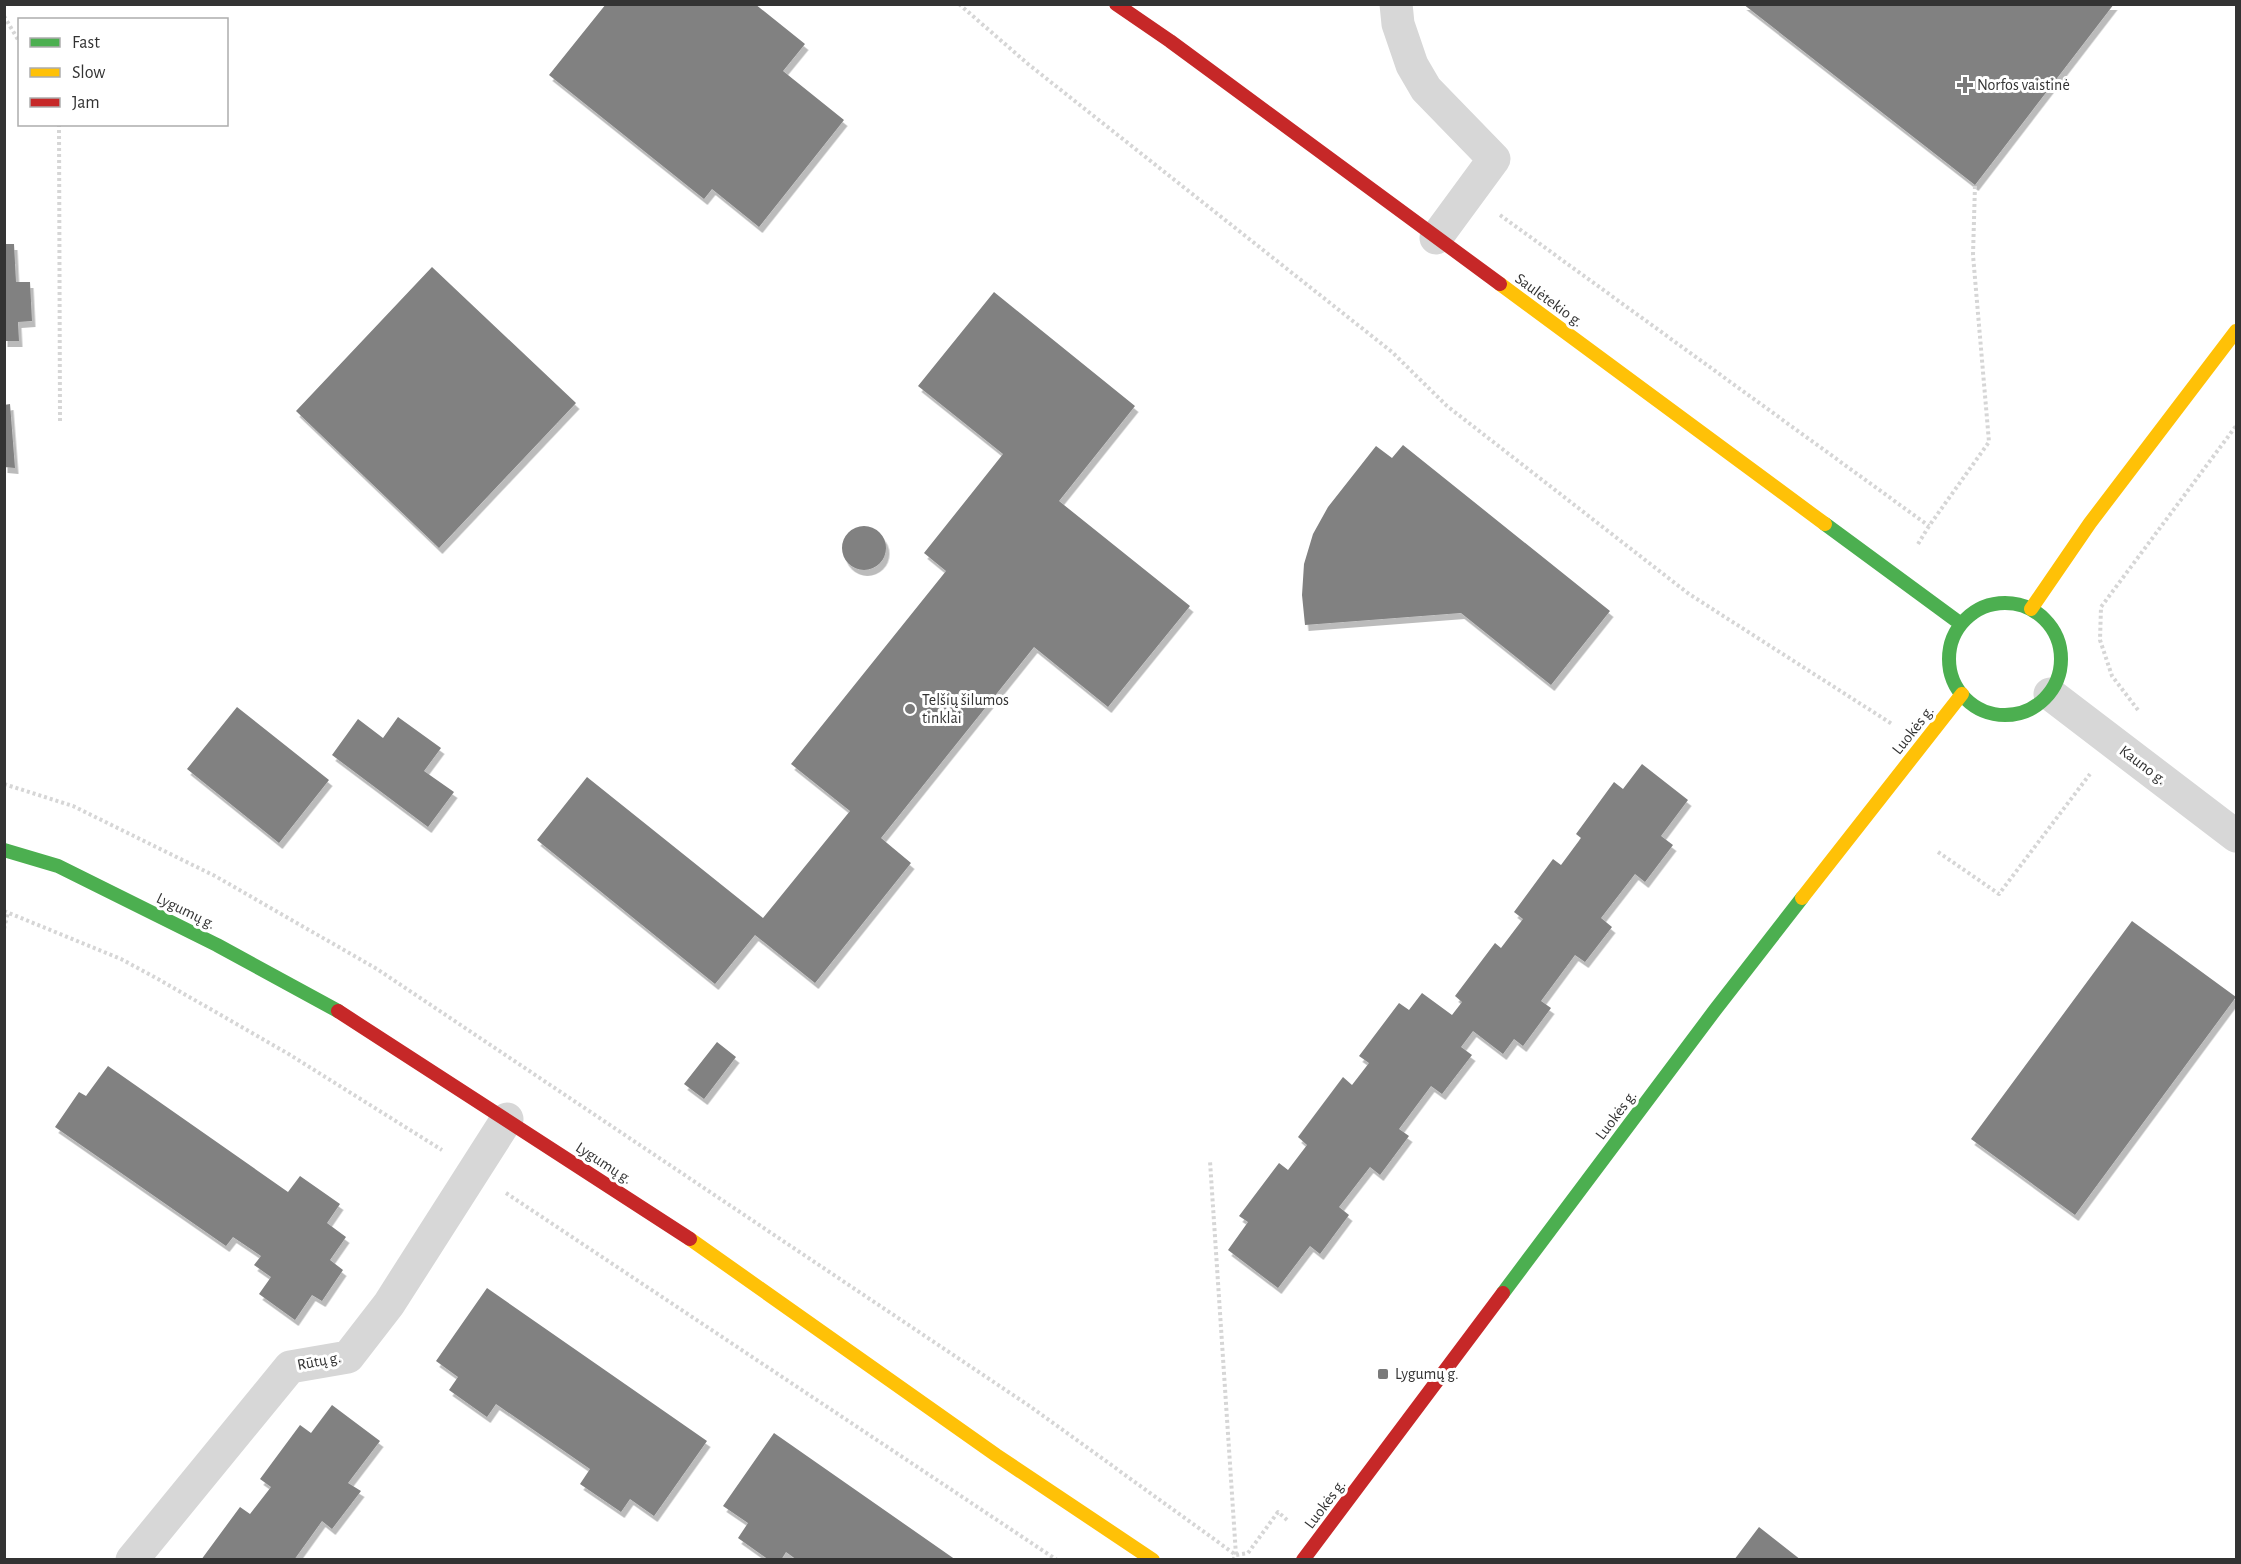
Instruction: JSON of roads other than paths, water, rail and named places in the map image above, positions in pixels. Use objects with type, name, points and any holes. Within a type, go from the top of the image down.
[{"type":"street","name":"Saulėtekio g.","points":[[1116,4],[1180,48],[1961,624]]},
{"type":"street","points":[[1396,4],[1398,24],[1412,65],[1426,89],[1494,159],[1436,238]]},
{"type":"street","points":[[2031,609],[2090,523],[2236,331]]},
{"type":"street","points":[[1994,604],[2013,604],[2031,609],[2047,621],[2057,638],[2061,657],[2058,676],[2050,694],[2034,707],[2015,715],[1995,714],[1977,708],[1962,694],[1953,678],[1949,660],[1952,641],[1961,624],[1976,611],[1994,604]]},
{"type":"street","name":"Luokės g.","points":[[1303,1560],[1722,1001],[1962,694]]},
{"type":"street","name":"Kauno g.","points":[[2050,694],[2236,836]]},
{"type":"street","name":"Lygumų g.","points":[[4,850],[58,866],[217,945],[343,1014],[701,1246],[996,1455],[1153,1560]]},
{"type":"street","name":"Rūtų g.","points":[[132,1560],[290,1367],[348,1357],[389,1304],[507,1119]]},
{"type":"place","name":"Norfos vaistinė","points":[[1965,85]]},
{"type":"place","name":"Telšių šilumos tinklai","points":[[910,709]]},
{"type":"place","name":"Lygumų g.","points":[[1383,1374]]}]
